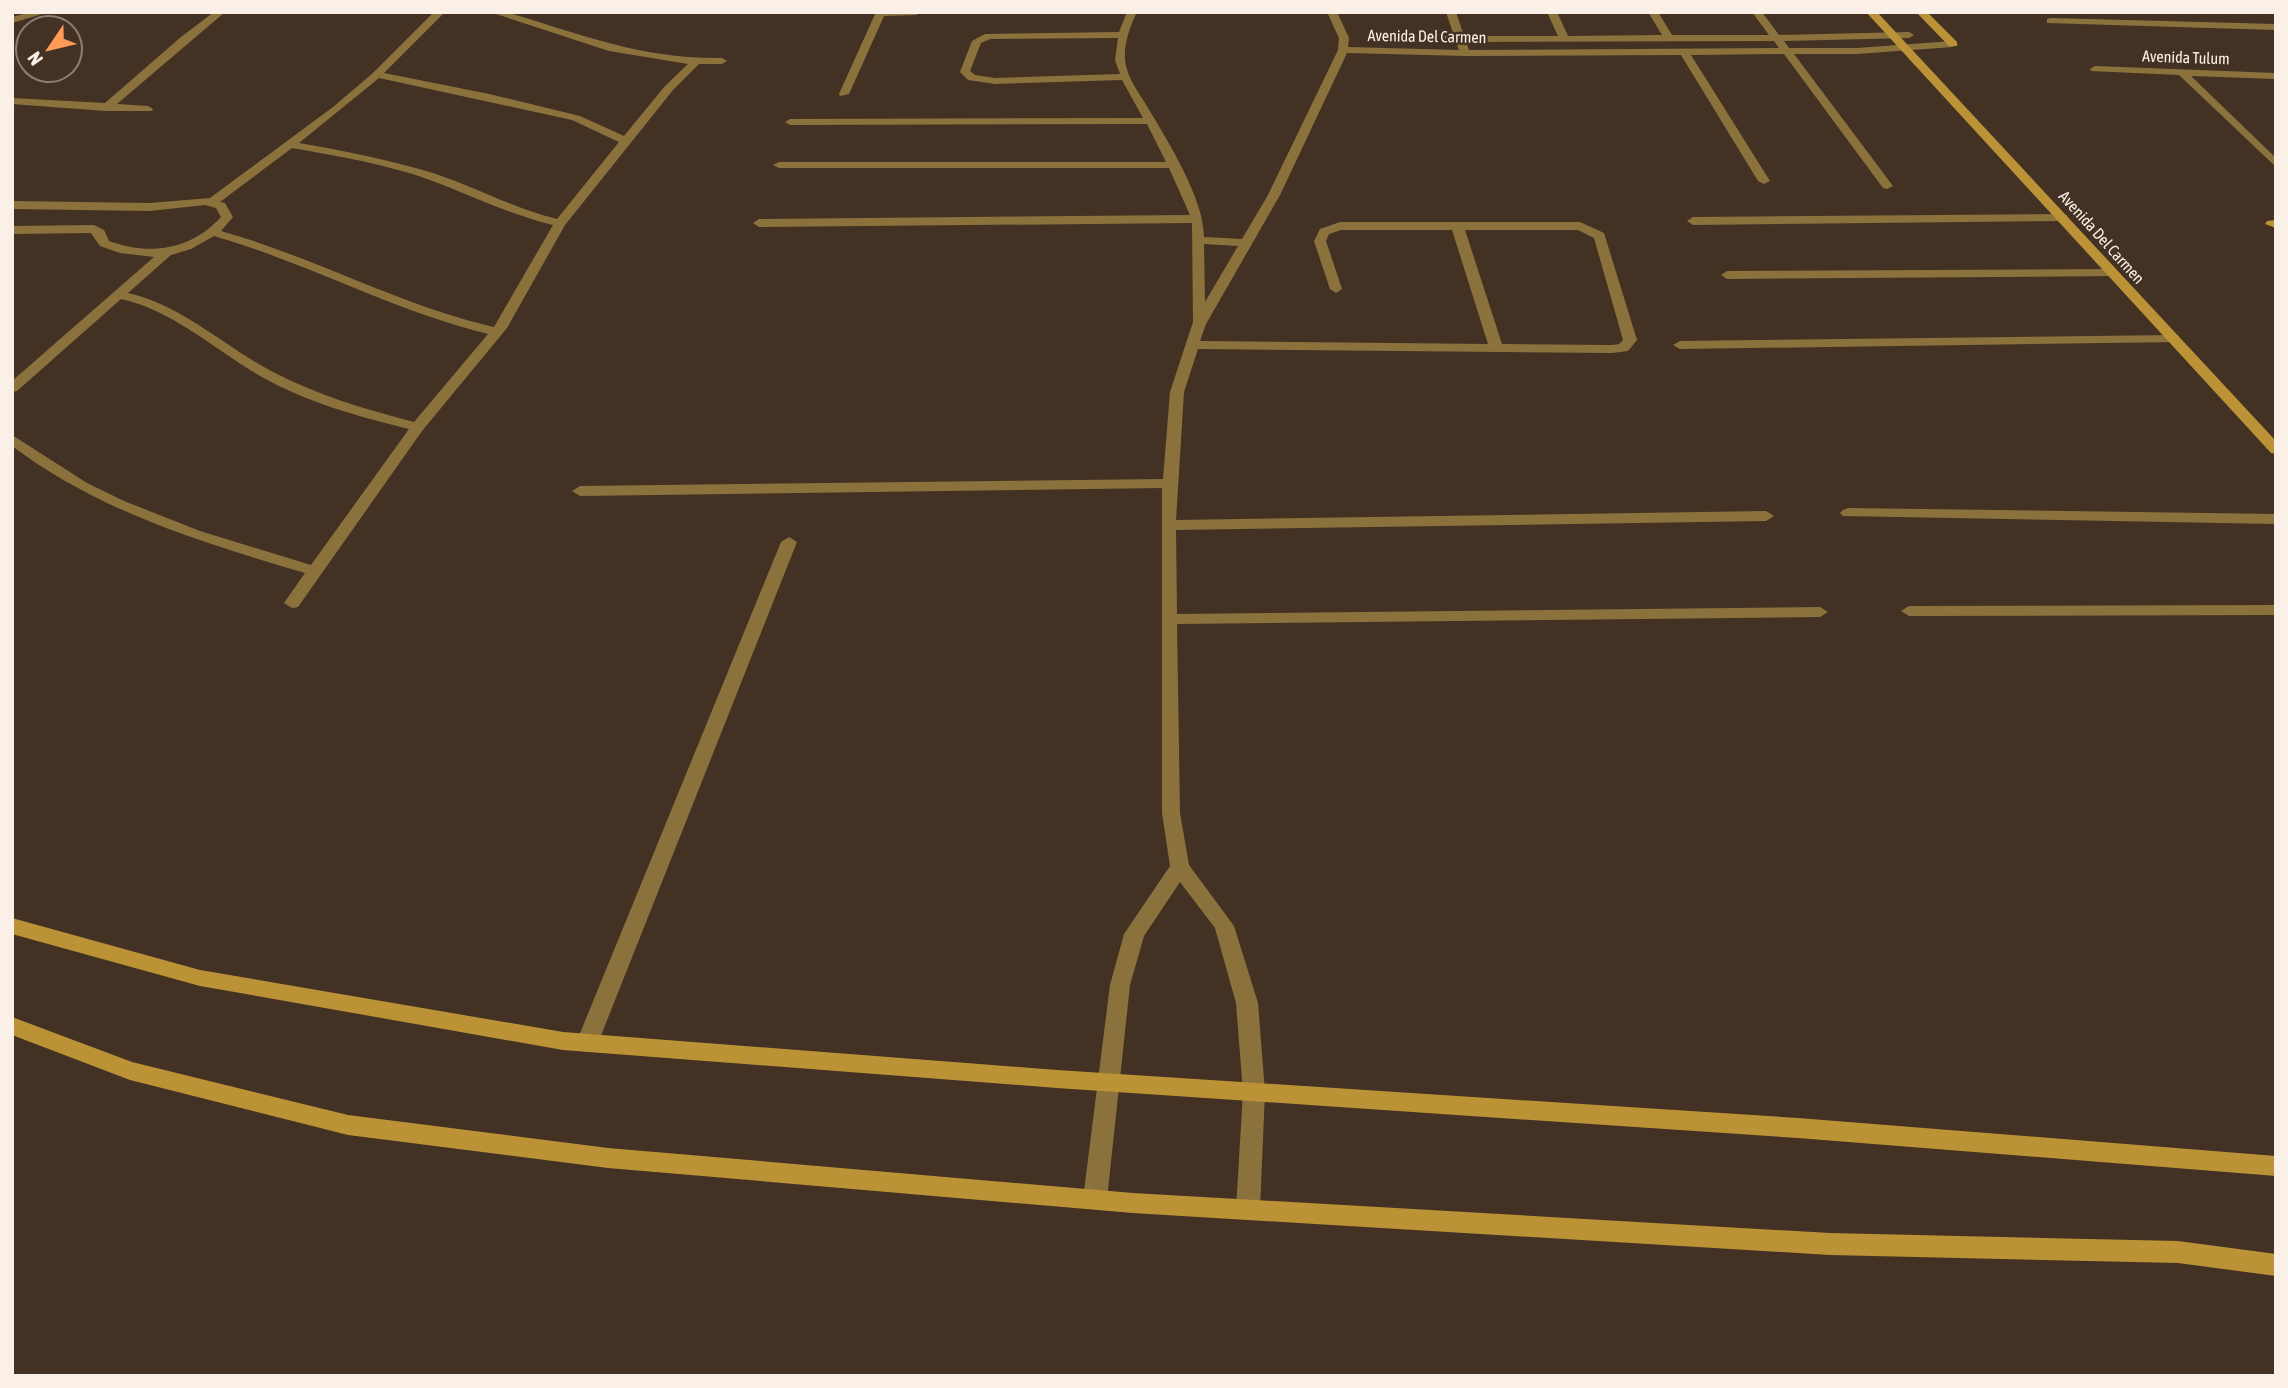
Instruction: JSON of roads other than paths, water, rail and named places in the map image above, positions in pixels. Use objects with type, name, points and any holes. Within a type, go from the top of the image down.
[{"type":"main road","name":"Avenida Del Carmen","points":[[1871,12],[2276,450]]},
{"type":"main road","name":"Avenida Del Carmen","points":[[1921,12],[1953,44]]},
{"type":"main road","points":[[12,926],[200,978],[563,1041],[1110,1083],[1798,1128],[2276,1166]]},
{"type":"main road","points":[[12,1026],[130,1071],[348,1125],[608,1158],[1095,1199],[1248,1209],[1830,1244],[2178,1252],[2276,1265]]},
{"type":"street","points":[[107,108],[184,39],[220,12]]},
{"type":"street","points":[[211,203],[292,145],[377,75],[440,12]]},
{"type":"street","points":[[495,12],[536,22],[579,40],[695,62],[722,61]]},
{"type":"street","points":[[844,94],[881,12],[916,12]]},
{"type":"street","points":[[1132,12],[1123,35],[1120,60],[1125,77],[1151,121],[1198,219],[1199,324]]},
{"type":"street","points":[[1248,1209],[1254,1092],[1247,1003],[1224,926],[1180,867],[1171,813],[1168,525],[1170,483],[1177,392],[1199,324],[1273,195],[1343,44],[1332,12]]},
{"type":"street","points":[[1451,12],[1459,40],[1466,53]]},
{"type":"street","points":[[1552,12],[1565,39]]},
{"type":"street","points":[[1653,12],[1669,38]]},
{"type":"street","points":[[1757,12],[1887,186]]},
{"type":"street","points":[[12,20],[41,13]]},
{"type":"street","points":[[12,32],[41,13]]},
{"type":"street","points":[[2050,21],[2276,27]]},
{"type":"street","points":[[1928,34],[1940,33]]},
{"type":"street","points":[[1123,35],[989,36],[977,41],[965,72],[980,81],[1125,77]]},
{"type":"street","name":"Avenida Del Carmen","points":[[1343,44],[1459,40],[1917,35]]},
{"type":"street","name":"Avenida Del Carmen","points":[[1343,44],[1466,53],[1786,51],[1953,44]]},
{"type":"street","points":[[1684,52],[1764,181]]},
{"type":"street","points":[[292,603],[418,428],[473,365],[497,332],[527,286],[544,244],[669,88],[695,62]]},
{"type":"street","name":"Avenida Tulum","points":[[2095,69],[2276,76]]},
{"type":"street","points":[[2182,73],[2276,164]]},
{"type":"street","points":[[377,75],[489,96],[576,118],[626,141]]},
{"type":"street","points":[[12,101],[148,109]]},
{"type":"street","points":[[790,122],[1151,121]]},
{"type":"street","points":[[292,145],[345,154],[432,177],[516,212],[560,223]]},
{"type":"street","points":[[779,165],[1173,165]]},
{"type":"street","points":[[12,205],[150,207],[179,202],[211,203],[221,206],[228,217],[216,233],[187,247],[147,254],[119,251],[104,243],[100,233],[94,229],[12,230]]},
{"type":"street","points":[[1693,220],[2063,218]]},
{"type":"street","points":[[759,223],[1198,219]]},
{"type":"street","points":[[1457,225],[1496,347]]},
{"type":"street","points":[[1192,345],[1612,349],[1623,348],[1630,340],[1600,236],[1596,231],[1572,225],[1340,226],[1328,229],[1320,241],[1336,289]]},
{"type":"street","points":[[216,233],[251,242],[313,265],[449,321],[497,332]]},
{"type":"street","points":[[1199,240],[1246,243]]},
{"type":"street","points":[[12,388],[167,252]]},
{"type":"street","points":[[1727,275],[2113,272]]},
{"type":"street","points":[[118,295],[137,299],[197,328],[268,375],[358,412],[418,428]]},
{"type":"street","points":[[1680,345],[2174,339]]},
{"type":"street","points":[[12,439],[76,484],[152,521],[315,571]]},
{"type":"street","points":[[580,491],[1170,483]]},
{"type":"street","points":[[1848,513],[2276,519]]},
{"type":"street","points":[[1168,525],[1766,516]]},
{"type":"street","points":[[587,1043],[789,542]]},
{"type":"street","points":[[1909,611],[2276,610]]},
{"type":"street","points":[[1169,619],[1820,612]]},
{"type":"street","points":[[1095,1199],[1120,985],[1135,934],[1180,867]]}]
